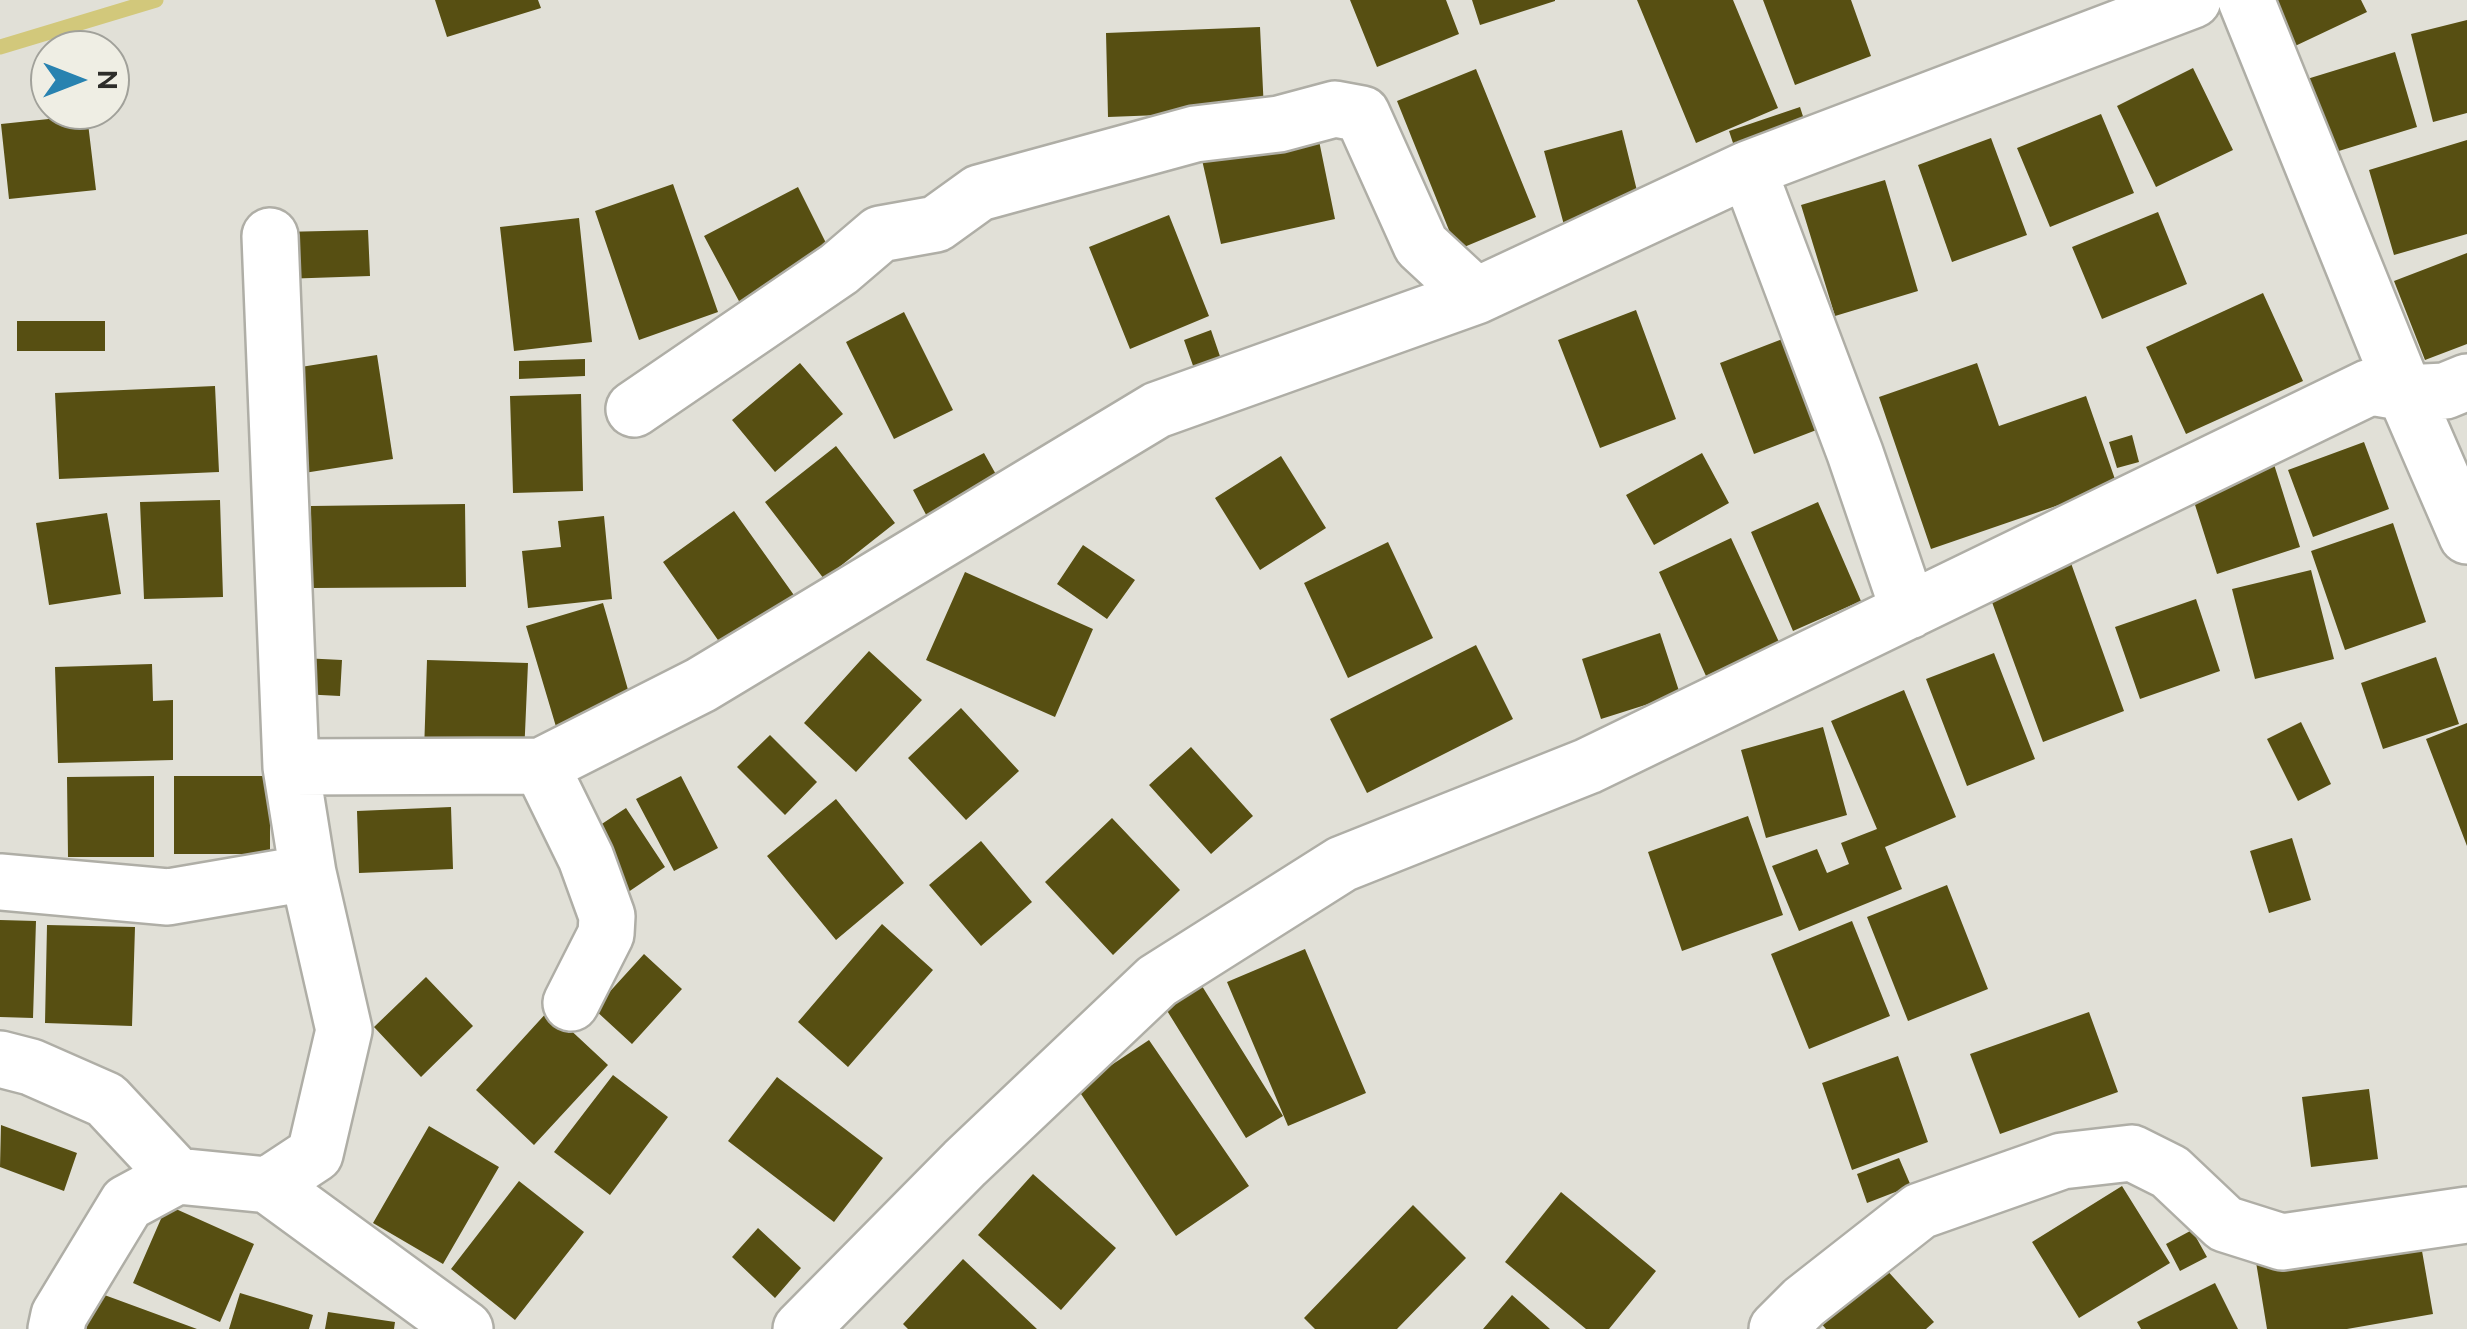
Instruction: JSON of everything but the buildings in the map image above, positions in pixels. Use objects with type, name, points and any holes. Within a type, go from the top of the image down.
[{"type":"street","points":[[291,767],[541,766],[701,685],[1157,410],[1476,296],[1748,169],[2193,0]]},
{"type":"street","points":[[2246,0],[2467,536]]},
{"type":"street","points":[[634,409],[839,269],[880,234],[936,224],[980,193],[1195,134],[1279,124],[1336,109],[1362,114],[1421,245],[1476,296]]},
{"type":"street","points":[[1748,169],[1855,452],[1908,611]]},
{"type":"street","points":[[268,1185],[316,1154],[344,1030],[308,873],[291,767],[270,236]]},
{"type":"street","points":[[801,1329],[966,1162],[1157,981],[1342,864],[1588,766],[2370,388],[2405,393],[2444,391],[2467,382]]},
{"type":"street","points":[[541,766],[586,858],[607,916],[606,934],[570,1003]]},
{"type":"street","points":[[0,882],[168,897],[308,873]]},
{"type":"street","points":[[0,1059],[31,1067],[106,1100],[178,1176]]},
{"type":"street","points":[[1777,1329],[1804,1302],[1920,1211],[2062,1161],[2132,1152],[2170,1172],[2225,1224],[2282,1242],[2467,1215]]},
{"type":"street","points":[[56,1329],[58,1315],[127,1203],[178,1176],[268,1185],[465,1329]]},
{"type":"waterway","points":[[0,47],[156,0]]}]
